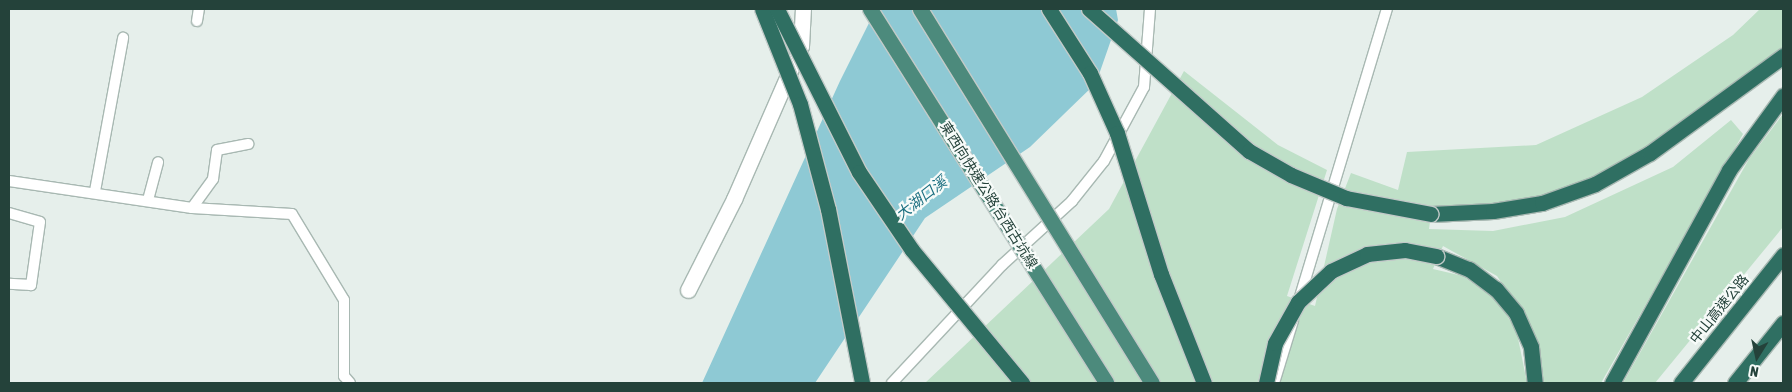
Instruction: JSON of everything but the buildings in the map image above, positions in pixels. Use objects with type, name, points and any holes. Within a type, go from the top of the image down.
[{"type":"highway","points":[[762,9],[800,104],[828,209],[862,383]]},
{"type":"highway","points":[[777,9],[859,172],[912,250],[1022,383]]},
{"type":"highway","name":"東西向快速公路 台西古坑線","points":[[870,9],[1106,383]]},
{"type":"highway","points":[[920,9],[1152,383]]},
{"type":"highway","points":[[1049,9],[1090,73],[1117,133],[1162,274],[1204,383]]},
{"type":"highway","points":[[1089,9],[1249,151],[1291,175],[1346,198],[1431,214],[1493,211],[1542,203],[1595,184],[1650,153],[1783,56]]},
{"type":"highway","points":[[1612,383],[1729,170],[1783,96]]},
{"type":"highway","points":[[1266,383],[1274,343],[1298,302],[1331,271],[1367,254],[1405,250],[1436,256],[1469,269],[1496,289],[1516,313],[1531,347],[1535,383]]},
{"type":"highway","name":"中山高速公路","points":[[1681,383],[1783,255]]},
{"type":"highway","points":[[1735,383],[1783,324]]},
{"type":"street","points":[[688,290],[734,199],[801,46],[803,9]]},
{"type":"lane","points":[[197,21],[199,9]]},
{"type":"lane","points":[[892,383],[989,279],[1072,201],[1104,161],[1144,87],[1150,9]]},
{"type":"lane","points":[[1274,383],[1387,9]]},
{"type":"lane","points":[[95,191],[123,38]]},
{"type":"lane","points":[[192,208],[213,179],[217,150],[248,144]]},
{"type":"lane","points":[[148,200],[158,162]]},
{"type":"lane","points":[[9,180],[95,191],[192,208],[292,214],[344,300],[344,376],[350,383]]},
{"type":"lane","points":[[9,213],[40,222],[31,285],[9,284]]},
{"type":"green space","points":[[1760,9],[1783,9],[1783,60],[1675,144],[1587,190],[1495,211],[1432,208],[1429,229],[1493,231],[1565,217],[1673,167],[1731,120],[1743,134],[1601,383],[1543,383],[1530,326],[1497,276],[1443,246],[1433,269],[1463,276],[1500,303],[1517,333],[1527,383],[925,383],[1109,209],[1184,71],[1278,145],[1327,170],[1287,296],[1315,306],[1337,209],[1351,173],[1398,190],[1407,152],[1536,145],[1642,97],[1733,35]]},
{"type":"green space","points":[[1783,114],[1783,227],[1655,383],[1623,383],[1749,159]]},
{"type":"water","name":"大湖口溪","points":[[876,9],[1116,9],[1118,20],[1096,83],[1030,147],[925,218],[815,383],[702,383],[840,81]]}]
